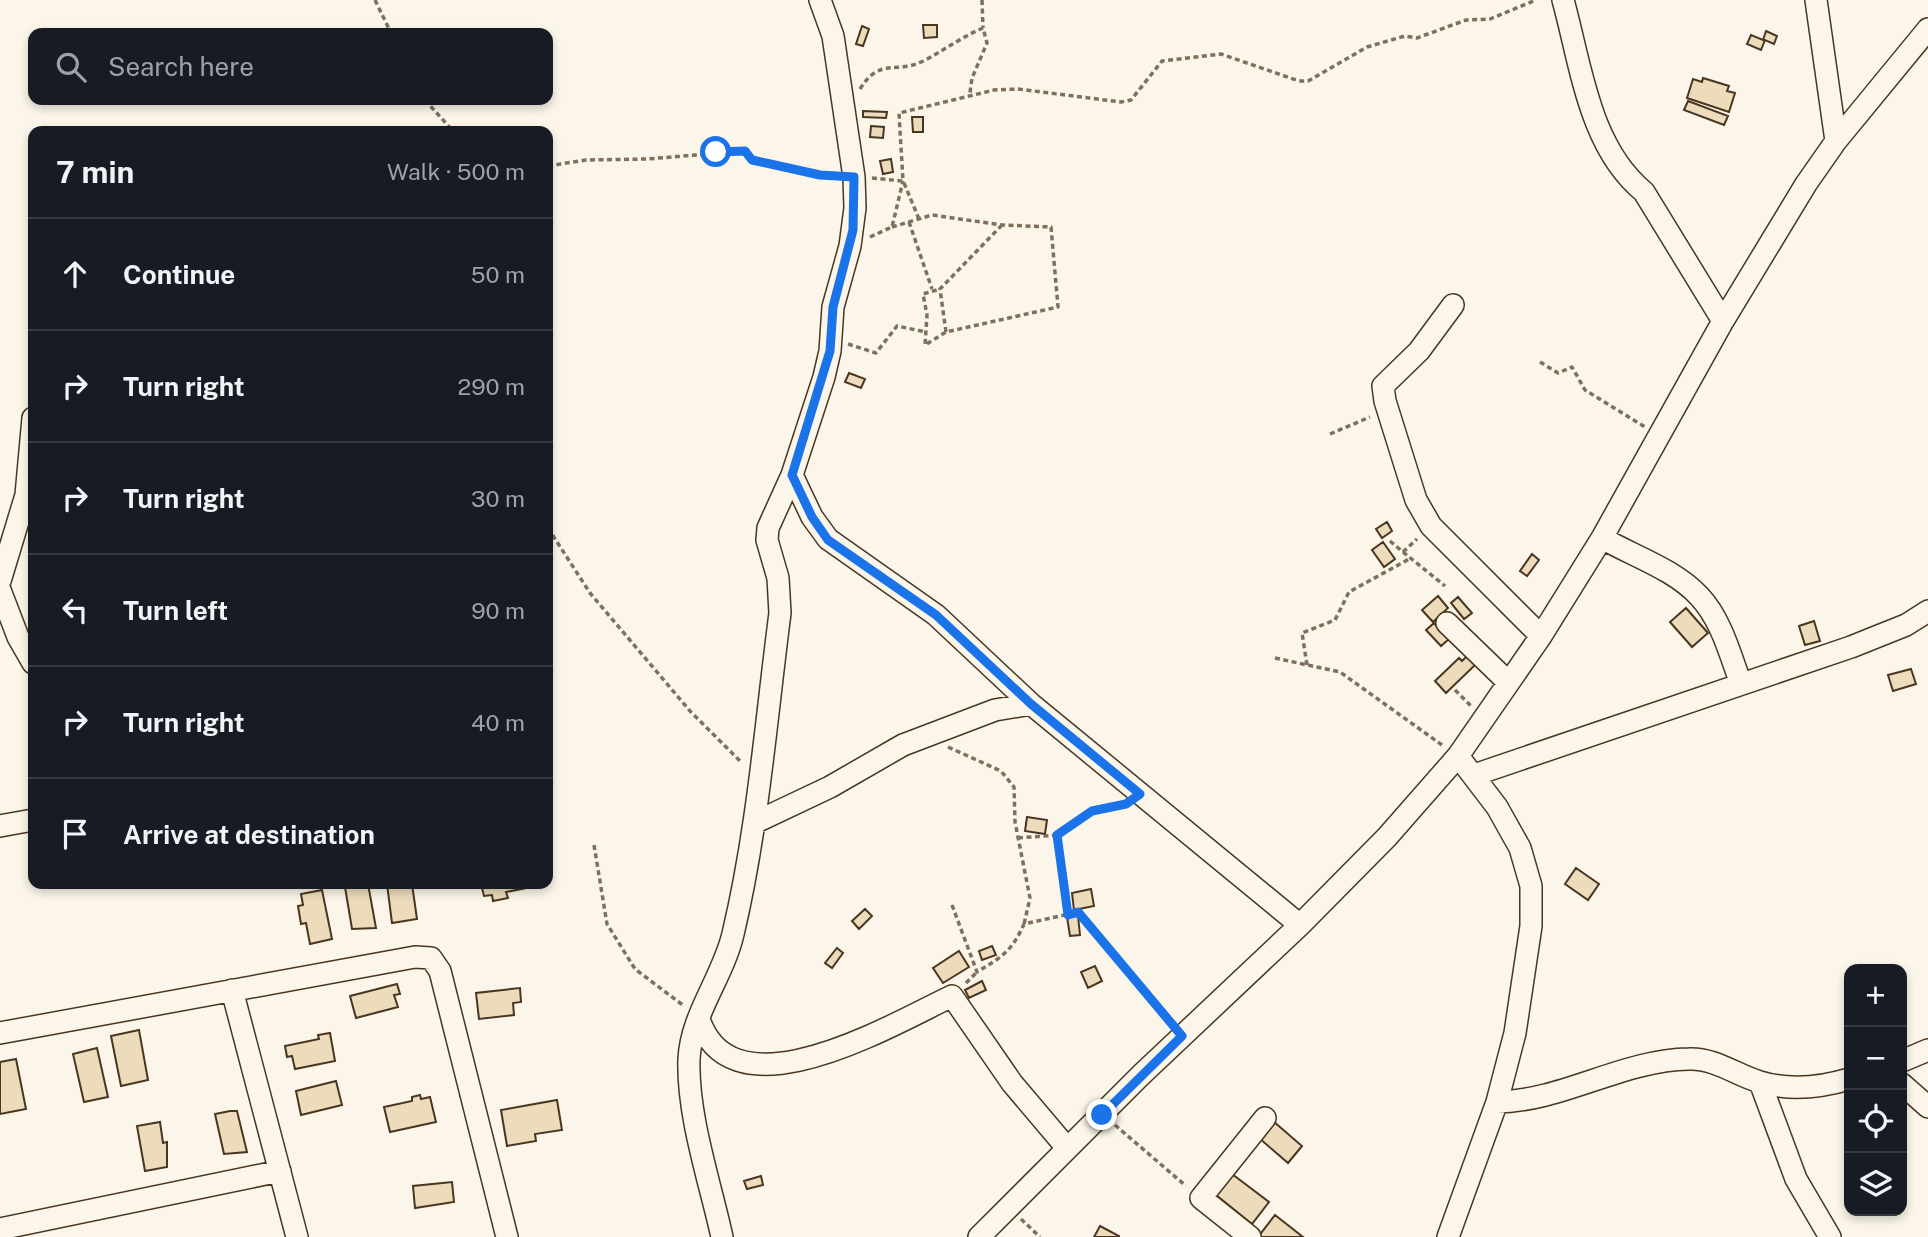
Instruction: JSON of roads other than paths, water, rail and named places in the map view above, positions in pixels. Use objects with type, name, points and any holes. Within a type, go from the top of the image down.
[{"type":"street","points":[[722,1237],[691,1092],[690,1051],[699,1018],[730,945],[754,824],[780,613],[780,594],[767,540],[768,528],[792,475],[830,351],[833,307],[850,246],[854,177],[833,36],[820,0]]},
{"type":"street","points":[[1563,0],[1595,119],[1612,156],[1629,180],[1644,192],[1723,321]]},
{"type":"street","points":[[1816,0],[1836,141]]},
{"type":"street","points":[[979,1237],[1182,1036],[1300,925],[1387,837],[1458,756],[1541,636],[1602,538],[1780,223],[1836,141],[1928,29]]},
{"type":"street","points":[[1453,305],[1419,351],[1383,386],[1388,410],[1416,500],[1431,526],[1541,636]]},
{"type":"street","points":[[0,581],[26,495],[28,473]]},
{"type":"street","points":[[792,475],[812,517],[828,540],[936,615],[1031,704],[1300,925]]},
{"type":"street","points":[[1602,538],[1678,579],[1699,596],[1716,619],[1741,684]]},
{"type":"street","points":[[0,590],[9,638],[28,658]]},
{"type":"street","points":[[1474,775],[1880,635],[1928,611]]},
{"type":"street","points":[[1447,623],[1508,682]]},
{"type":"street","points":[[754,824],[830,787],[903,745],[995,710],[1031,704]]},
{"type":"street","points":[[1448,1237],[1497,1102],[1517,1021],[1531,926],[1531,886],[1520,848],[1497,807],[1458,756]]},
{"type":"street","points":[[0,826],[28,821]]},
{"type":"street","points":[[0,1033],[415,957],[432,958],[440,971],[507,1237]]},
{"type":"street","points":[[232,990],[297,1237]]},
{"type":"street","points":[[699,1018],[705,1037],[718,1050],[757,1066],[775,1066],[839,1047],[953,996],[1013,1083],[1067,1148]]},
{"type":"street","points":[[1907,1059],[1928,1050]]},
{"type":"street","points":[[1497,1102],[1541,1098],[1613,1073],[1679,1059],[1709,1061],[1760,1082],[1813,1088],[1844,1080]]},
{"type":"street","points":[[1760,1082],[1796,1179],[1830,1237]]},
{"type":"street","points":[[1907,1088],[1928,1107]]},
{"type":"street","points":[[1250,1237],[1200,1198],[1265,1118]]},
{"type":"street","points":[[0,1229],[280,1171]]}]
